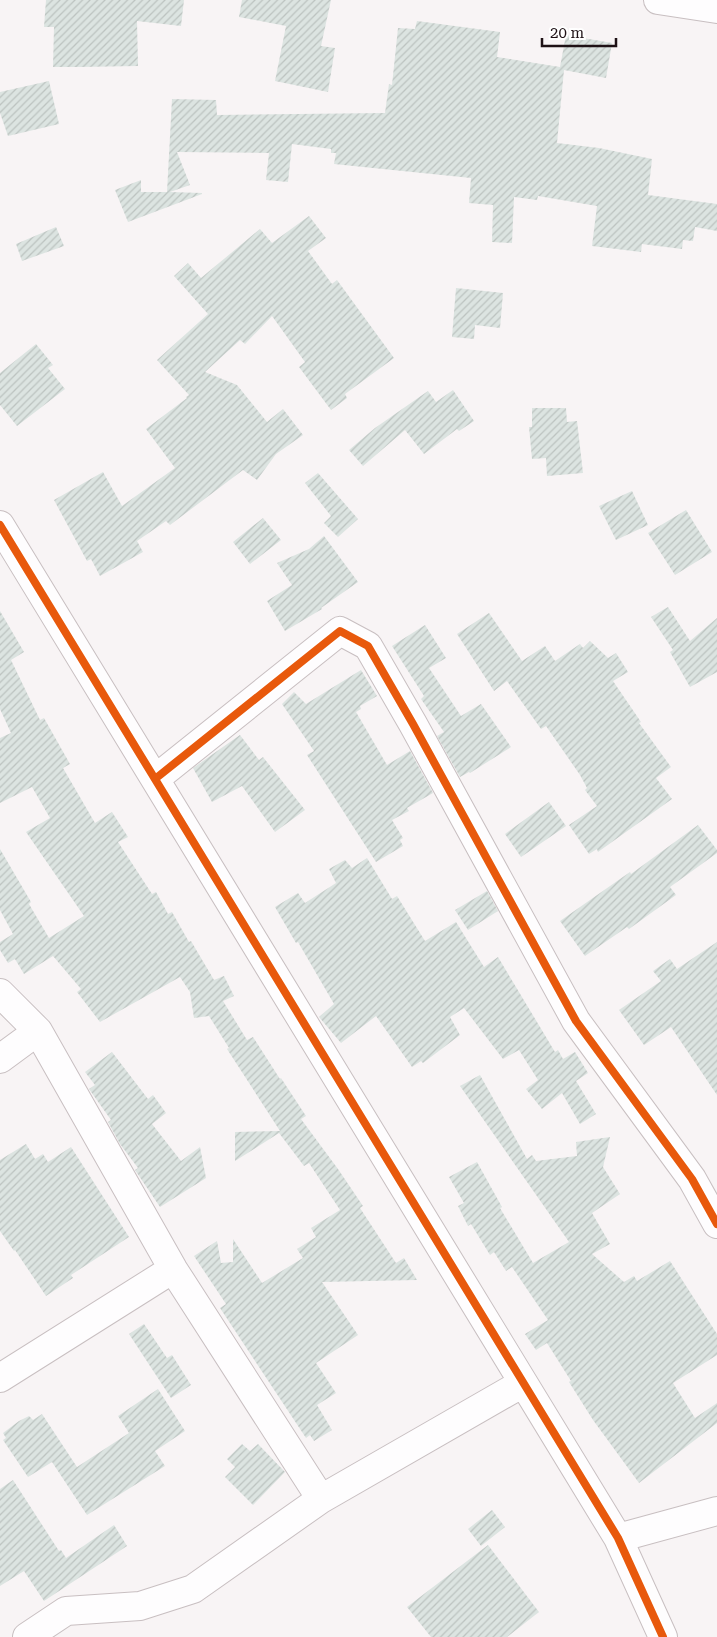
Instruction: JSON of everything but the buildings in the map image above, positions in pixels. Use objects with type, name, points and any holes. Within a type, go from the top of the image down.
[{"type":"street","points":[[658,0],[717,9]]},
{"type":"street","points":[[0,525],[618,1538],[662,1637]]},
{"type":"street","points":[[155,779],[340,631],[368,646],[413,724],[576,1021],[692,1179],[717,1224]]},
{"type":"street","points":[[0,993],[38,1032],[173,1269],[320,1499]]},
{"type":"street","points":[[0,1058],[38,1032]]},
{"type":"street","points":[[0,1378],[173,1269]]},
{"type":"street","points":[[27,1637],[66,1611],[140,1606],[193,1589],[320,1499],[523,1383]]},
{"type":"street","points":[[618,1538],[717,1511]]},
{"type":"cycle path","points":[[0,525],[618,1538],[663,1637]]},
{"type":"cycle path","points":[[155,779],[340,631],[368,646],[413,724],[576,1021],[692,1179],[717,1224]]}]
